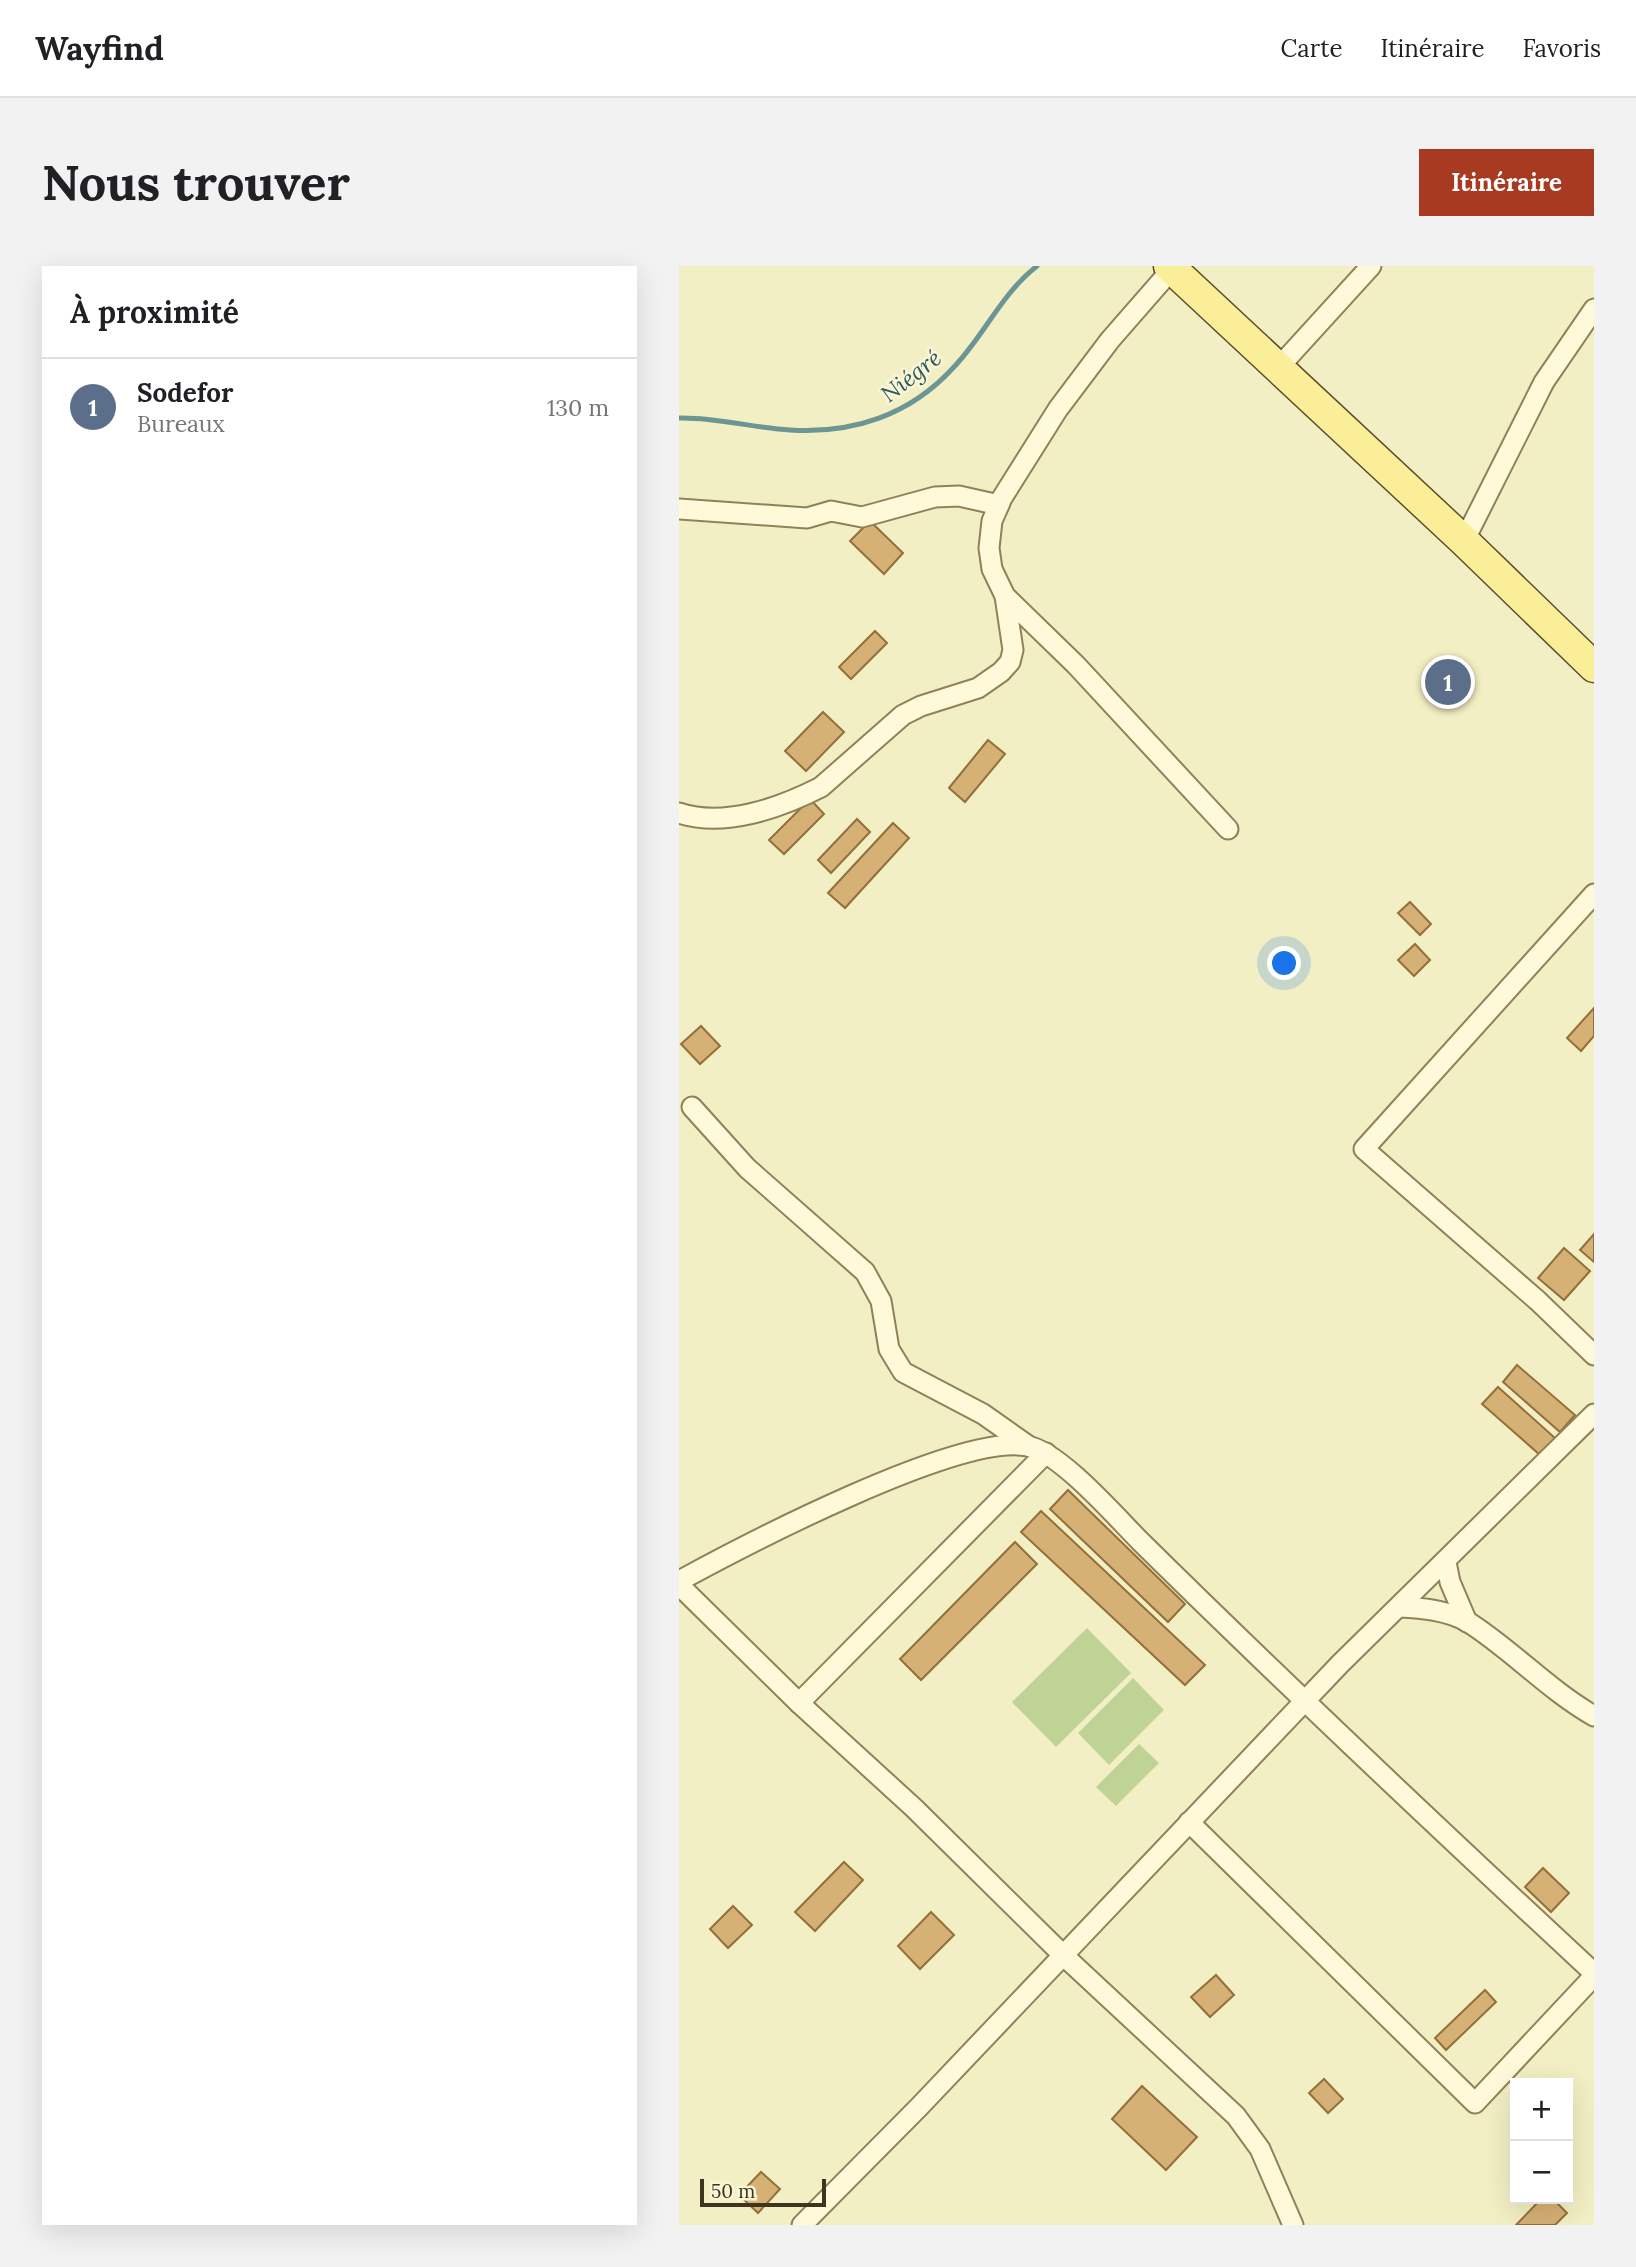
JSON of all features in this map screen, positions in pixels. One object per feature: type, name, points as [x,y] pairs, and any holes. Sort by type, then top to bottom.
[{"type":"main road","points":[[1170,268],[1464,541],[1594,667]]},
{"type":"street","points":[[1279,367],[1371,266]]},
{"type":"street","points":[[679,813],[700,817],[729,817],[805,795],[821,787],[903,715],[990,681],[1010,662],[1013,650],[1005,596],[992,569],[989,548],[992,521],[999,505],[1076,383],[1170,268]]},
{"type":"street","points":[[1464,541],[1544,382],[1594,309]]},
{"type":"street","points":[[679,509],[786,518],[814,517],[831,511],[862,517],[935,497],[976,497],[999,505]]},
{"type":"street","points":[[1005,596],[1076,664],[1228,829]]},
{"type":"street","points":[[1594,894],[1364,1149],[1538,1301],[1594,1354]]},
{"type":"street","points":[[692,1107],[747,1168],[865,1272],[881,1301],[889,1349],[904,1372],[983,1414],[1037,1449],[1102,1504],[1303,1702],[1594,1975],[1475,2104],[1189,1822]]},
{"type":"street","points":[[802,2225],[1064,1955],[1303,1702],[1594,1414]]},
{"type":"street","points":[[1037,1449],[1009,1444],[934,1463],[787,1526],[679,1583],[799,1703],[914,1808],[1064,1955],[1236,2116],[1260,2149],[1293,2225]]},
{"type":"street","points":[[799,1703],[1037,1449]]},
{"type":"street","points":[[1446,1562],[1450,1582],[1467,1622]]},
{"type":"street","points":[[1399,1607],[1439,1611],[1467,1622],[1543,1682],[1594,1716]]},
{"type":"green space","points":[[1087,1628],[1131,1673],[1056,1747],[1012,1702]]},
{"type":"green space","points":[[1133,1678],[1164,1710],[1109,1765],[1078,1733]]},
{"type":"green space","points":[[1139,1744],[1159,1763],[1116,1806],[1096,1787]]},
{"type":"building","points":[[870,521],[903,553],[884,574],[850,541]]},
{"type":"building","points":[[875,631],[887,643],[851,679],[839,667]]},
{"type":"building","points":[[823,712],[844,732],[806,771],[785,751]]},
{"type":"building","points":[[988,740],[1005,754],[965,802],[949,788]]},
{"type":"building","points":[[810,799],[824,814],[784,854],[769,840]]},
{"type":"building","points":[[857,819],[870,832],[831,873],[818,860]]},
{"type":"building","points":[[893,823],[909,838],[845,908],[828,893]]},
{"type":"building","points":[[1410,902],[1431,924],[1420,935],[1398,913]]},
{"type":"building","points":[[1415,944],[1430,960],[1414,976],[1398,960]]},
{"type":"building","points":[[1594,1008],[1594,1036],[1581,1051],[1567,1038]]},
{"type":"building","points":[[701,1026],[720,1046],[700,1064],[681,1044]]},
{"type":"building","points":[[1594,1234],[1594,1262],[1580,1250]]},
{"type":"building","points":[[1564,1248],[1590,1271],[1564,1300],[1538,1278]]},
{"type":"building","points":[[1517,1365],[1575,1415],[1560,1432],[1503,1382]]},
{"type":"building","points":[[1498,1387],[1555,1438],[1540,1455],[1482,1404]]},
{"type":"building","points":[[1068,1490],[1185,1604],[1168,1622],[1050,1509]]},
{"type":"building","points":[[1041,1511],[1205,1665],[1185,1685],[1021,1532]]},
{"type":"building","points":[[1015,1542],[1037,1564],[921,1680],[900,1659]]},
{"type":"building","points":[[844,1862],[863,1880],[815,1931],[795,1912]]},
{"type":"building","points":[[1543,1868],[1569,1893],[1551,1912],[1525,1887]]},
{"type":"building","points":[[733,1906],[752,1925],[728,1948],[710,1929]]},
{"type":"building","points":[[931,1912],[954,1935],[920,1969],[898,1946]]},
{"type":"building","points":[[1216,1975],[1234,1995],[1210,2017],[1191,1997]]},
{"type":"building","points":[[1485,1990],[1496,2002],[1446,2050],[1435,2038]]},
{"type":"building","points":[[1324,2079],[1343,2099],[1328,2113],[1309,2093]]},
{"type":"building","points":[[1142,2086],[1197,2137],[1166,2170],[1112,2119]]},
{"type":"building","points":[[761,2172],[780,2189],[758,2213],[739,2195]]},
{"type":"building","points":[[1536,2204],[1558,2204],[1567,2213],[1555,2225],[1516,2225]]},
{"type":"waterway","name":"Niégré","points":[[679,418],[790,430],[836,429],[879,418],[918,398],[953,368],[1013,289],[1037,266]]},
{"type":"place","name":"Sodefor","points":[[1448,682]]}]
